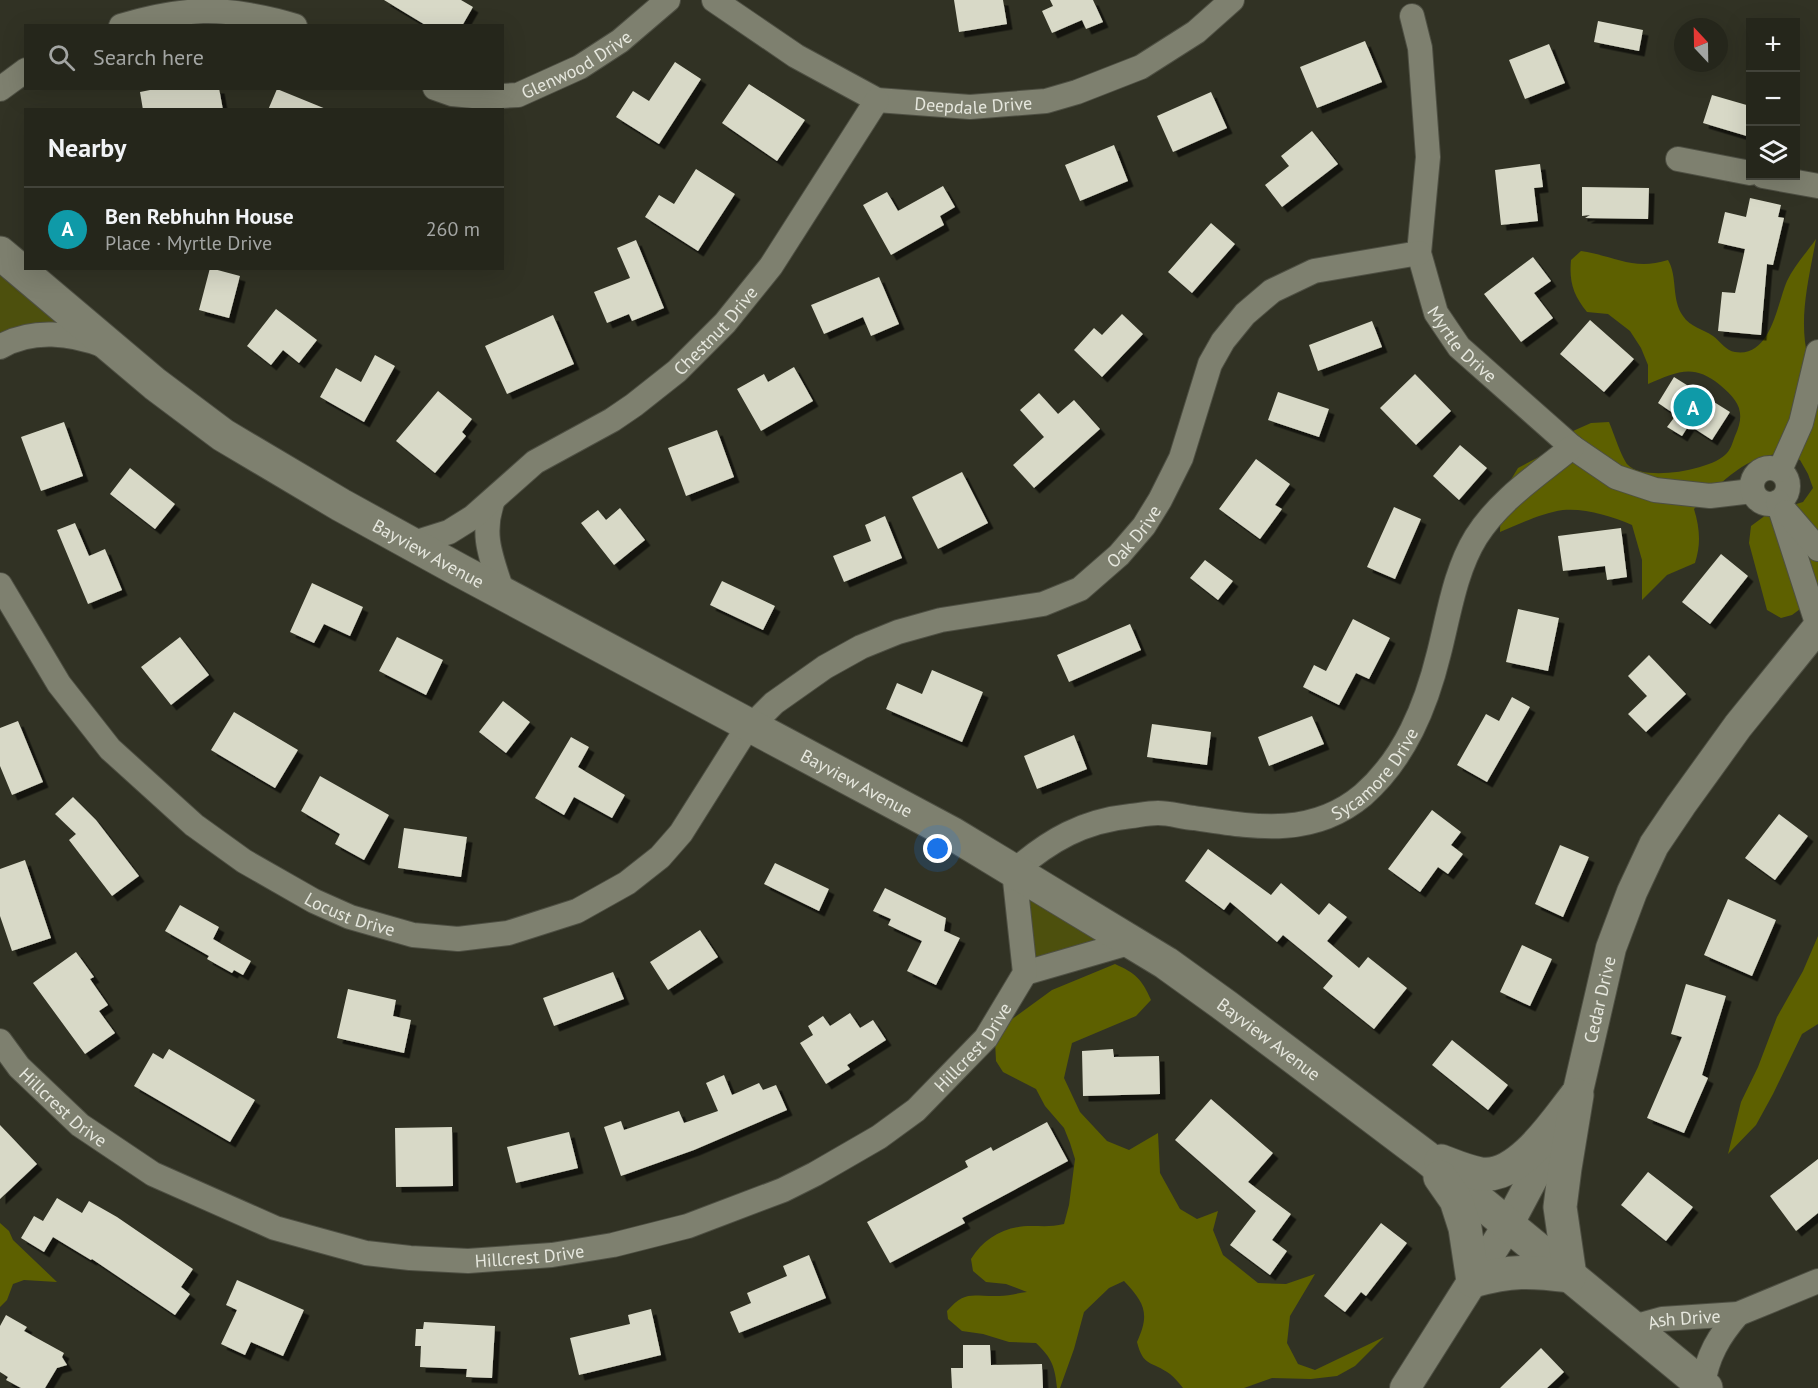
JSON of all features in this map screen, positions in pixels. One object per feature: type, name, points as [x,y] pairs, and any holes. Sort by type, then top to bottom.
[{"type":"main road","name":"Bayview Avenue","points":[[0,253],[112,349],[223,435],[411,544],[953,834],[1166,963],[1227,1006],[1426,1157],[1705,1386]]},
{"type":"main road","points":[[1426,1157],[1483,1174],[1500,1172],[1513,1166],[1536,1145],[1577,1095]]},
{"type":"main road","points":[[1426,1157],[1456,1200],[1465,1228],[1473,1281],[1498,1274],[1530,1271],[1570,1276],[1560,1207],[1577,1095]]},
{"type":"street","name":"Glenwood Drive","points":[[441,90],[452,94],[484,97],[518,95],[580,67],[620,41],[668,0]]},
{"type":"street","name":"Deepdale Drive","points":[[714,0],[796,56],[877,100],[970,107],[1046,101],[1077,92],[1141,67],[1196,32],[1232,0]]},
{"type":"street","points":[[127,24],[143,19],[204,11],[272,19],[288,24]]},
{"type":"street","name":"Myrtle Drive","points":[[1412,16],[1420,48],[1428,157],[1419,253],[1436,313],[1448,334],[1459,347],[1572,447],[1616,477],[1655,490],[1710,496],[1752,491]]},
{"type":"street","points":[[0,89],[24,71]]},
{"type":"street","name":"Chestnut Drive","points":[[411,544],[449,532],[473,517],[535,462],[612,420],[677,371],[746,298],[771,266],[877,100]]},
{"type":"street","points":[[1677,159],[1746,172]]},
{"type":"street","points":[[1785,180],[1818,186]]},
{"type":"street","name":"Oak Drive","points":[[751,727],[774,703],[825,667],[861,647],[898,632],[941,620],[1043,604],[1080,589],[1119,555],[1144,526],[1160,500],[1181,458],[1210,364],[1223,341],[1245,314],[1272,291],[1314,271],[1419,253]]},
{"type":"street","points":[[0,346],[18,338],[54,335],[92,341],[112,349]]},
{"type":"street","points":[[1779,470],[1801,423],[1818,352]]},
{"type":"street","name":"Sycamore Drive","points":[[1014,871],[1036,852],[1070,831],[1096,821],[1157,813],[1254,827],[1297,825],[1332,816],[1363,795],[1395,760],[1416,724],[1439,654],[1460,572],[1476,538],[1500,505],[1572,447]]},
{"type":"street","points":[[1765,468],[1779,470],[1784,475],[1788,487],[1783,499],[1766,504],[1761,502],[1752,491],[1754,477],[1758,471],[1765,468]]},
{"type":"street","points":[[493,500],[486,524],[487,535],[503,594]]},
{"type":"street","points":[[1778,502],[1818,549]]},
{"type":"street","points":[[1778,502],[1814,640]]},
{"type":"street","name":"Locust Drive","points":[[0,585],[59,684],[110,749],[195,825],[244,861],[314,901],[350,917],[413,935],[458,939],[508,933],[577,910],[627,883],[660,857],[681,833],[718,772],[751,727]]},
{"type":"street","name":"Cedar Drive","points":[[1405,1388],[1508,1225],[1577,1095],[1611,948],[1632,892],[1654,845],[1680,805],[1732,735],[1814,640]]},
{"type":"street","points":[[1014,871],[1026,974],[1132,942]]},
{"type":"street","name":"Hillcrest Drive","points":[[0,1041],[19,1067],[80,1125],[153,1174],[275,1228],[366,1253],[468,1261],[552,1255],[613,1245],[688,1226],[783,1190],[815,1174],[879,1137],[916,1110],[986,1038],[1026,974]]},
{"type":"street","name":"Ash Drive","points":[[1633,1327],[1662,1319],[1738,1314],[1818,1281]]},
{"type":"street","name":"Ash Drive","points":[[1705,1386],[1705,1368],[1712,1349],[1721,1333],[1738,1314]]},
{"type":"shaded area","points":[[1816,239],[1804,313],[1804,328],[1808,358],[1818,352],[1818,596],[1792,615],[1781,618],[1767,610],[1749,543],[1751,526],[1770,512],[1803,502],[1813,488],[1800,460],[1783,455],[1764,457],[1741,467],[1694,509],[1699,536],[1695,563],[1667,575],[1642,600],[1642,560],[1632,525],[1598,513],[1563,510],[1539,516],[1500,532],[1501,496],[1518,468],[1552,450],[1573,431],[1591,423],[1609,422],[1628,465],[1648,473],[1694,469],[1719,459],[1730,449],[1738,428],[1740,414],[1736,402],[1727,391],[1710,378],[1693,372],[1685,372],[1676,373],[1648,384],[1648,365],[1630,331],[1608,314],[1587,312],[1578,300],[1571,281],[1571,260],[1581,251],[1624,262],[1644,264],[1668,260],[1673,274],[1679,309],[1686,320],[1713,336],[1729,350],[1747,352],[1757,347],[1765,338],[1790,275]]},
{"type":"shaded area","points":[[0,257],[98,339],[0,343]]},
{"type":"shaded area","points":[[1019,880],[1122,942],[1028,969]]},
{"type":"shaded area","points":[[1818,936],[1818,1024],[1802,1034],[1756,1125],[1728,1154],[1741,1102],[1758,1067],[1777,1017],[1803,971]]},
{"type":"shaded area","points":[[1115,964],[1128,970],[1137,978],[1151,1000],[1136,1016],[1072,1043],[1064,1078],[1080,1112],[1107,1141],[1129,1150],[1158,1133],[1160,1173],[1180,1209],[1197,1219],[1218,1211],[1213,1230],[1223,1255],[1258,1283],[1286,1284],[1315,1274],[1290,1316],[1287,1343],[1298,1364],[1315,1370],[1384,1337],[1355,1366],[1337,1376],[1311,1379],[1272,1378],[1244,1388],[1183,1388],[1170,1374],[1142,1356],[1137,1342],[1143,1324],[1143,1309],[1137,1296],[1124,1281],[1109,1288],[1084,1312],[1060,1388],[1057,1388],[1054,1368],[1049,1358],[1036,1343],[1009,1342],[983,1334],[962,1331],[948,1319],[947,1311],[965,1297],[1002,1296],[1027,1292],[1006,1284],[986,1282],[973,1271],[971,1259],[989,1239],[1004,1231],[1012,1228],[1064,1224],[1069,1205],[1075,1159],[1064,1128],[1045,1106],[1036,1089],[1003,1072],[996,1061],[995,1041],[1004,1025],[1052,990]]},
{"type":"shaded area","points":[[0,1223],[9,1231],[13,1240],[57,1282],[24,1280],[13,1284],[7,1300],[0,1307]]},
{"type":"building","points":[[384,0],[461,0],[473,7],[463,24],[424,24]]},
{"type":"building","points":[[954,0],[1003,0],[1007,24],[959,32]]},
{"type":"building","points":[[1050,0],[1093,0],[1103,22],[1086,29],[1082,20],[1052,33],[1042,11],[1053,6]]},
{"type":"building","points":[[1598,21],[1643,30],[1639,51],[1594,42]]},
{"type":"building","points":[[1365,41],[1382,82],[1317,108],[1300,67]]},
{"type":"building","points":[[1549,44],[1565,83],[1525,99],[1509,60]]},
{"type":"building","points":[[675,62],[701,79],[659,144],[616,117],[633,91],[649,101]]},
{"type":"building","points":[[749,84],[805,120],[777,161],[722,123]]},
{"type":"building","points":[[219,90],[223,108],[143,108],[140,92]]},
{"type":"building","points":[[277,90],[279,90],[324,108],[269,108]]},
{"type":"building","points":[[1211,92],[1227,128],[1173,152],[1157,116]]},
{"type":"building","points":[[1712,95],[1746,105],[1746,136],[1703,123]]},
{"type":"building","points":[[1312,131],[1338,164],[1282,207],[1265,185],[1289,166],[1281,156]]},
{"type":"building","points":[[1114,145],[1128,181],[1080,201],[1065,165]]},
{"type":"building","points":[[1540,164],[1543,187],[1534,188],[1538,221],[1501,225],[1495,170]]},
{"type":"building","points":[[696,169],[735,194],[698,251],[645,217],[659,195],[674,204]]},
{"type":"building","points":[[943,186],[955,207],[940,216],[944,225],[891,255],[863,205],[887,192],[898,211]]},
{"type":"building","points":[[1582,187],[1649,188],[1648,219],[1585,218],[1590,215],[1582,216]]},
{"type":"building","points":[[1750,198],[1781,205],[1778,217],[1784,218],[1773,265],[1767,264],[1761,335],[1718,331],[1722,292],[1735,293],[1745,249],[1718,243],[1725,212],[1746,217]]},
{"type":"building","points":[[1211,223],[1235,244],[1192,293],[1168,272]]},
{"type":"building","points":[[636,240],[664,308],[632,321],[629,314],[607,323],[594,292],[630,278],[617,248]]},
{"type":"building","points":[[1533,257],[1551,281],[1534,293],[1553,318],[1521,342],[1484,294]]},
{"type":"building","points":[[209,270],[240,276],[229,318],[199,310]]},
{"type":"building","points":[[879,277],[899,324],[871,336],[863,317],[824,334],[811,305]]},
{"type":"building","points":[[276,309],[317,340],[299,363],[283,350],[271,365],[247,346]]},
{"type":"building","points":[[1122,314],[1143,334],[1102,377],[1074,350],[1094,328],[1102,335]]},
{"type":"building","points":[[553,315],[574,364],[507,394],[485,346]]},
{"type":"building","points":[[1590,320],[1634,359],[1604,392],[1560,354]]},
{"type":"building","points":[[1372,321],[1382,347],[1318,371],[1309,345]]},
{"type":"building","points":[[375,355],[395,366],[364,422],[320,397],[336,368],[361,382]]},
{"type":"building","points":[[794,367],[813,401],[761,431],[737,389],[764,374],[768,382]]},
{"type":"building","points":[[1415,374],[1451,411],[1416,445],[1380,408]]},
{"type":"building","points":[[1674,377],[1730,412],[1712,440],[1689,425],[1682,436],[1667,427],[1676,415],[1658,403]]},
{"type":"building","points":[[438,391],[472,419],[462,432],[466,436],[435,473],[396,441]]},
{"type":"building","points":[[1278,392],[1329,409],[1319,437],[1268,420]]},
{"type":"building","points":[[1039,393],[1058,414],[1074,400],[1100,429],[1034,488],[1013,465],[1044,437],[1020,410]]},
{"type":"building","points":[[64,422],[83,476],[41,491],[21,437]]},
{"type":"building","points":[[717,430],[734,477],[686,496],[668,448]]},
{"type":"building","points":[[1460,445],[1487,468],[1459,500],[1433,476]]},
{"type":"building","points":[[1256,459],[1290,484],[1275,505],[1282,509],[1260,539],[1219,509]]},
{"type":"building","points":[[130,468],[175,504],[155,529],[110,494]]},
{"type":"building","points":[[962,472],[988,523],[938,549],[912,497]]},
{"type":"building","points":[[1394,507],[1421,519],[1395,579],[1367,567]]},
{"type":"building","points":[[620,508],[645,540],[614,565],[581,523],[598,510],[606,520]]},
{"type":"building","points":[[885,516],[902,558],[844,582],[833,556],[871,541],[865,525]]},
{"type":"building","points":[[75,523],[89,556],[105,549],[122,590],[88,604],[57,530]]},
{"type":"building","points":[[1621,528],[1627,577],[1607,580],[1605,566],[1563,571],[1558,536]]},
{"type":"building","points":[[1721,554],[1748,576],[1710,624],[1682,602]]},
{"type":"building","points":[[1205,560],[1233,581],[1218,600],[1190,578]]},
{"type":"building","points":[[722,581],[775,606],[763,630],[710,605]]},
{"type":"building","points":[[312,583],[363,607],[350,636],[324,624],[314,643],[290,632]]},
{"type":"building","points":[[1518,609],[1559,618],[1548,671],[1506,662]]},
{"type":"building","points":[[1353,619],[1390,638],[1369,679],[1356,673],[1339,705],[1303,687],[1314,665],[1326,671]]},
{"type":"building","points":[[1130,624],[1141,650],[1069,682],[1057,655]]},
{"type":"building","points":[[180,637],[209,675],[171,705],[141,667]]},
{"type":"building","points":[[397,637],[443,660],[426,695],[379,671]]},
{"type":"building","points":[[1649,655],[1686,694],[1646,732],[1628,714],[1647,696],[1628,676]]},
{"type":"building","points":[[932,670],[983,692],[962,742],[886,709],[897,683],[922,694]]},
{"type":"building","points":[[1512,697],[1530,707],[1487,782],[1457,765],[1486,714],[1499,721]]},
{"type":"building","points":[[503,701],[530,722],[506,753],[479,732]]},
{"type":"building","points":[[234,712],[298,750],[275,788],[211,750]]},
{"type":"building","points":[[1312,716],[1324,744],[1269,766],[1258,737]]},
{"type":"building","points":[[18,721],[43,782],[12,795],[0,766],[0,728]]},
{"type":"building","points":[[1152,724],[1211,732],[1207,765],[1147,757]]},
{"type":"building","points":[[1074,735],[1087,769],[1037,789],[1024,756]]},
{"type":"building","points":[[571,737],[589,747],[578,767],[625,795],[612,818],[574,797],[564,815],[535,798]]},
{"type":"building","points":[[320,776],[389,815],[364,860],[335,844],[340,834],[301,811]]},
{"type":"building","points":[[73,797],[96,820],[139,876],[112,896],[69,840],[76,834],[55,814]]},
{"type":"building","points":[[1432,810],[1461,832],[1451,845],[1463,854],[1448,874],[1438,867],[1420,892],[1388,869]]},
{"type":"building","points":[[1779,814],[1808,836],[1775,880],[1745,858]]},
{"type":"building","points":[[404,828],[467,837],[461,877],[398,868]]},
{"type":"building","points":[[1560,845],[1589,857],[1563,917],[1535,904]]},
{"type":"building","points":[[1208,849],[1271,895],[1281,883],[1319,915],[1329,903],[1347,917],[1327,941],[1359,968],[1368,957],[1407,988],[1374,1029],[1323,988],[1333,976],[1283,935],[1277,942],[1230,902],[1224,910],[1185,881]]},
{"type":"building","points":[[25,860],[51,938],[12,951],[0,916],[0,869]]},
{"type":"building","points":[[775,863],[829,889],[819,911],[764,884]]},
{"type":"building","points":[[885,888],[946,918],[944,931],[960,938],[936,985],[907,971],[922,941],[888,925],[891,919],[873,911]]},
{"type":"building","points":[[1728,899],[1776,920],[1752,976],[1704,955]]},
{"type":"building","points":[[180,905],[219,927],[213,939],[251,961],[243,975],[234,970],[232,973],[207,959],[209,956],[165,931]]},
{"type":"building","points":[[700,930],[718,957],[668,990],[650,962]]},
{"type":"building","points":[[1522,945],[1552,959],[1530,1006],[1500,992]]},
{"type":"building","points":[[76,952],[94,977],[90,979],[108,1005],[99,1011],[115,1033],[85,1054],[33,983]]},
{"type":"building","points":[[613,972],[624,999],[554,1026],[543,998]]},
{"type":"building","points":[[1686,984],[1726,996],[1702,1075],[1708,1078],[1684,1133],[1647,1118],[1682,1037],[1671,1034]]},
{"type":"building","points":[[348,989],[396,1000],[393,1016],[411,1020],[404,1053],[337,1038]]},
{"type":"building","points":[[850,1013],[860,1028],[873,1020],[886,1040],[847,1065],[850,1069],[826,1084],[800,1043],[813,1035],[808,1026],[823,1016],[830,1026]]},
{"type":"building","points":[[1452,1040],[1508,1085],[1488,1110],[1432,1065]]},
{"type":"building","points":[[169,1049],[255,1100],[230,1142],[134,1086],[153,1053],[163,1059]]},
{"type":"building","points":[[1113,1049],[1114,1057],[1159,1056],[1160,1094],[1083,1096],[1082,1051]]},
{"type":"building","points":[[724,1075],[732,1095],[759,1083],[763,1090],[776,1085],[787,1110],[694,1150],[621,1176],[604,1127],[621,1121],[624,1130],[679,1111],[684,1123],[718,1111],[706,1083]]},
{"type":"building","points":[[1211,1099],[1273,1153],[1248,1182],[1291,1214],[1272,1240],[1287,1251],[1270,1275],[1230,1245],[1256,1211],[1175,1140]]},
{"type":"building","points":[[1047,1122],[1068,1161],[962,1218],[965,1223],[890,1263],[867,1222],[968,1167],[965,1161],[991,1147],[993,1151]]},
{"type":"building","points":[[0,1125],[37,1164],[0,1199]]},
{"type":"building","points":[[452,1127],[453,1186],[396,1187],[395,1128]]},
{"type":"building","points":[[569,1132],[578,1168],[516,1183],[507,1147]]},
{"type":"building","points":[[1818,1159],[1818,1213],[1796,1231],[1770,1196]]},
{"type":"building","points":[[1648,1172],[1693,1207],[1666,1241],[1621,1205]]},
{"type":"building","points":[[57,1198],[82,1213],[89,1201],[117,1217],[193,1269],[181,1287],[190,1294],[175,1315],[92,1259],[53,1237],[44,1252],[21,1238],[34,1216],[43,1221]]},
{"type":"building","points":[[1381,1223],[1407,1243],[1366,1296],[1361,1292],[1345,1312],[1324,1296]]},
{"type":"building","points":[[809,1255],[826,1298],[739,1333],[730,1312],[751,1303],[747,1293],[787,1276],[783,1266]]},
{"type":"building","points":[[237,1280],[304,1310],[283,1356],[251,1342],[245,1355],[221,1344],[237,1310],[226,1305]]},
{"type":"building","points":[[651,1309],[661,1355],[579,1375],[570,1338],[630,1324],[628,1315]]},
{"type":"building","points":[[6,1315],[27,1327],[24,1331],[64,1353],[62,1357],[67,1365],[57,1368],[45,1388],[21,1388],[6,1380],[8,1377],[0,1372],[0,1326]]},
{"type":"building","points":[[424,1322],[495,1326],[492,1378],[466,1377],[467,1369],[420,1367],[421,1346],[415,1346],[416,1329],[423,1329]]},
{"type":"building","points":[[963,1345],[990,1345],[991,1365],[1042,1364],[1043,1388],[952,1388],[951,1368],[963,1368]]},
{"type":"building","points":[[1541,1348],[1564,1372],[1547,1388],[1500,1388]]},
{"type":"place","name":"Ben Rebhuhn House","points":[[1693,407]]}]
